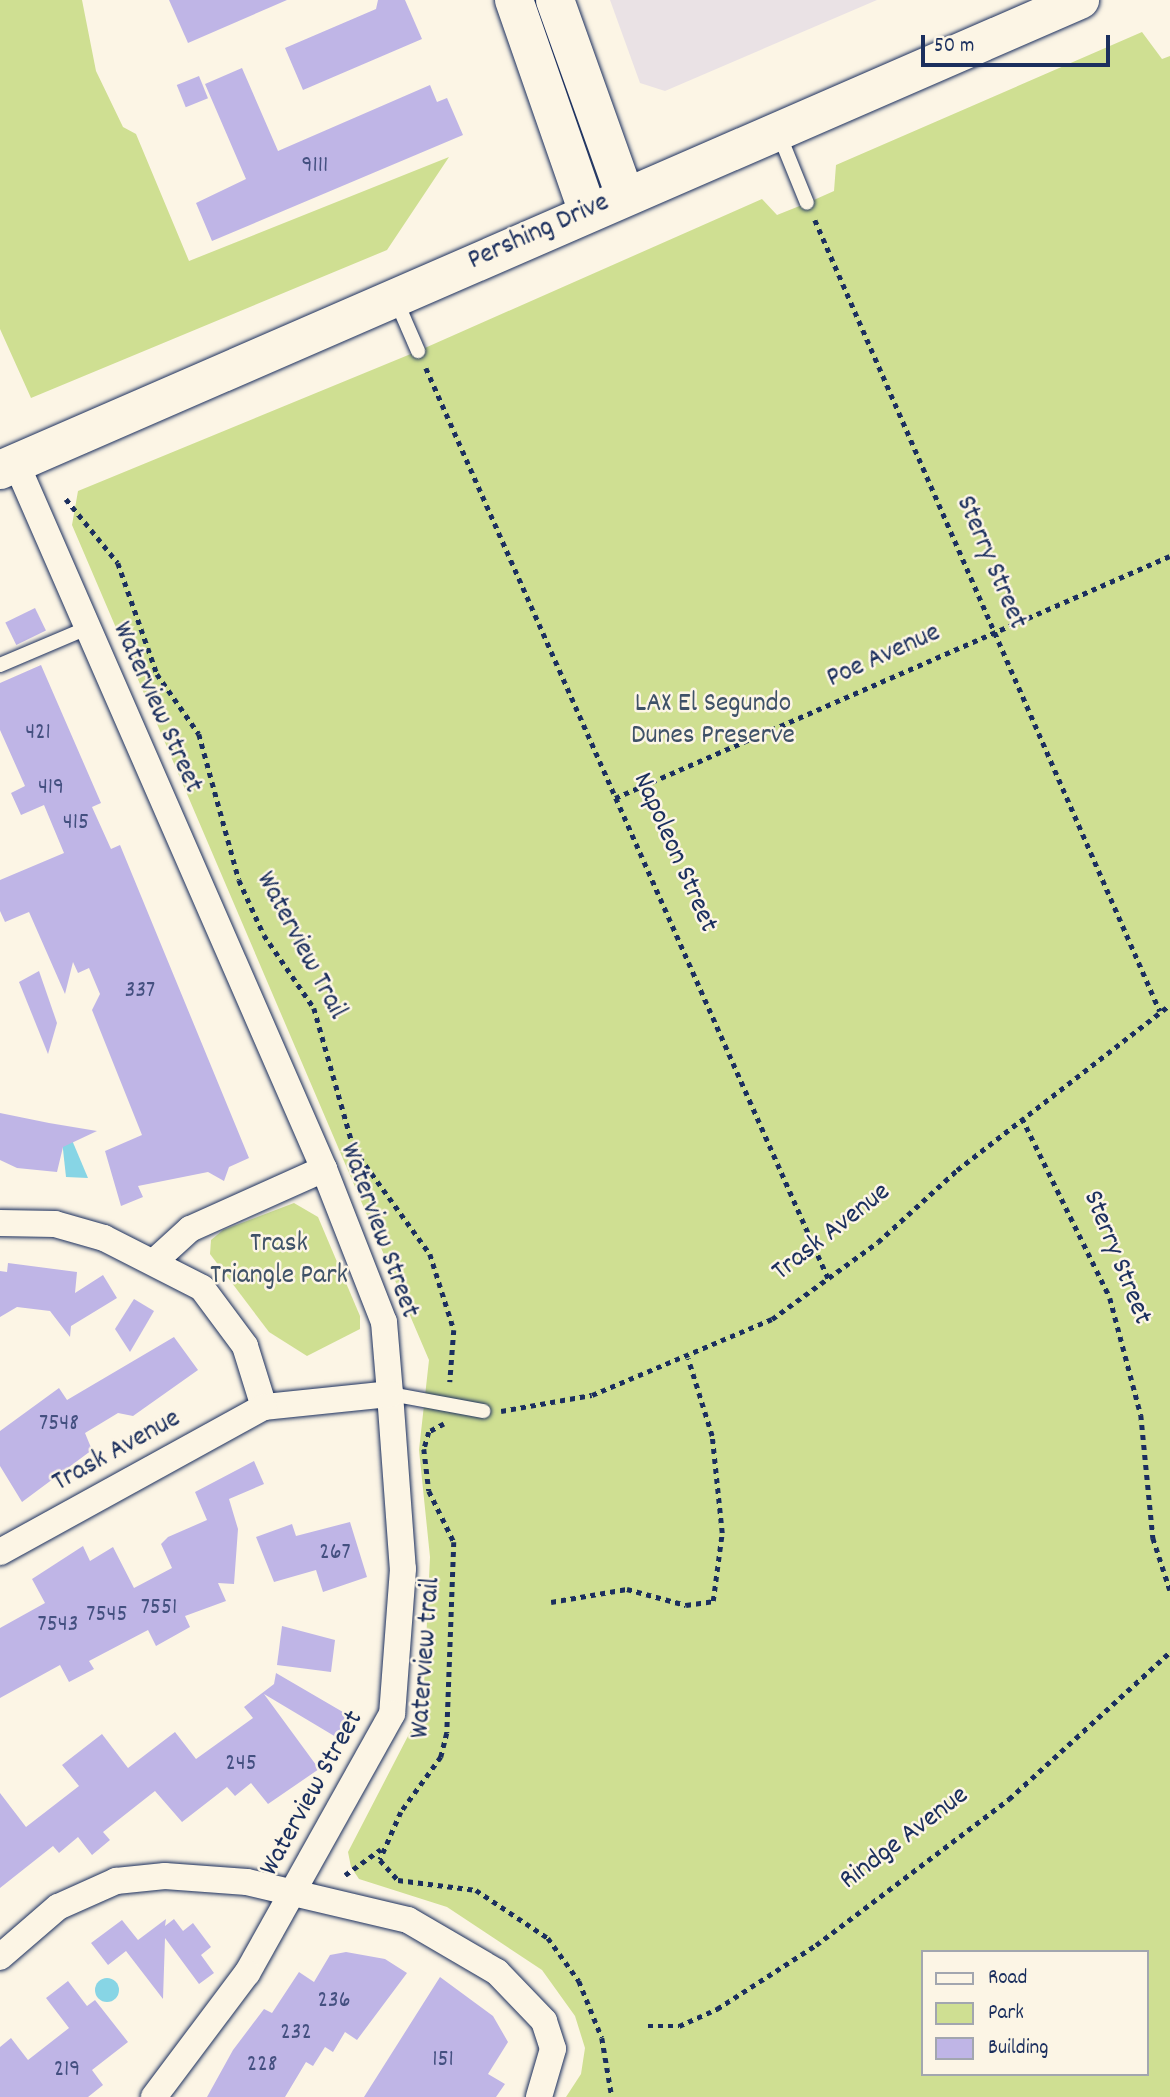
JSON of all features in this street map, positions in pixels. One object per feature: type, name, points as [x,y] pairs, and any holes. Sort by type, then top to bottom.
[{"type":"main road","points":[[514,0],[588,212]]},
{"type":"main road","points":[[555,0],[625,196]]},
{"type":"main road","name":"Pershing Drive","points":[[8,466],[1080,0]]},
{"type":"street","name":"Waterview Street","points":[[8,466],[87,628],[324,1169],[384,1322],[403,1569],[392,1714],[247,1973],[154,2097]]},
{"type":"street","points":[[156,1260],[201,1224],[324,1169]]},
{"type":"street","points":[[0,1223],[55,1224],[156,1260],[202,1288],[228,1317],[245,1346],[264,1407],[390,1394]]},
{"type":"street","name":"Trask Avenue","points":[[0,1552],[264,1407]]},
{"type":"street","points":[[0,1957],[58,1907],[116,1881],[165,1876],[294,1893],[408,1920],[457,1946],[528,2002],[544,2021],[553,2049],[550,2079],[539,2097]]},
{"type":"lane","points":[[779,132],[807,203]]},
{"type":"lane","points":[[395,297],[418,351]]},
{"type":"lane","points":[[0,665],[87,628]]},
{"type":"lane","points":[[390,1394],[483,1411]]},
{"type":"path","name":"Sterry Street","points":[[807,203],[1160,1011]]},
{"type":"path","name":"Napoleon Street","points":[[418,351],[829,1280]]},
{"type":"path","name":"Waterview Trail","points":[[66,499],[118,563],[157,674],[199,734],[239,880],[264,935],[314,1008],[354,1149],[430,1254],[454,1330],[450,1382]]},
{"type":"path","name":"Poe Avenue","points":[[615,798],[1170,556]]},
{"type":"path","name":"Trask Avenue","points":[[483,1411],[553,1407],[688,1359],[772,1319],[829,1280],[1022,1118],[1170,1005]]},
{"type":"path","name":"Sterry Street","points":[[1022,1118],[1110,1298],[1141,1415],[1153,1538],[1170,1590]]},
{"type":"path","points":[[551,1602],[626,1589],[686,1605],[712,1601],[722,1533],[712,1436],[688,1359]]},
{"type":"path","name":"Waterview trail","points":[[381,1849],[441,1757],[447,1733],[454,1542],[429,1490],[424,1449],[429,1432],[445,1423]]},
{"type":"path","name":"Rindge Avenue","points":[[648,2026],[679,2026],[717,2008],[816,1945],[1009,1799],[1170,1652]]},
{"type":"path","points":[[345,1875],[381,1849],[390,1877]]},
{"type":"path","points":[[384,1885],[390,1877]]},
{"type":"path","points":[[390,1877],[476,1890],[548,1938],[579,1981],[605,2048],[612,2097]]},
{"type":"shaded area","points":[[610,0],[877,0],[665,91],[640,83]]},
{"type":"green space","points":[[0,0],[82,0],[96,71],[123,127],[136,134],[189,261],[449,157],[387,250],[31,398],[0,329]]},
{"type":"green space","name":"LAX El Segundo Dunes Preserve","points":[[1142,32],[1162,59],[1170,56],[1170,2097],[566,2097],[581,2074],[585,2048],[575,2016],[542,1970],[447,1907],[359,1879],[351,1867],[348,1852],[423,1707],[430,1557],[419,1450],[429,1360],[72,525],[78,491],[418,351],[762,199],[777,215],[834,191],[836,165]]},
{"type":"green space","name":"Trask Triangle Park","points":[[294,1203],[318,1217],[360,1316],[360,1329],[307,1356],[269,1332],[210,1254],[211,1240],[223,1230]]},
{"type":"water","points":[[61,1131],[69,1133],[88,1178],[66,1177]]},
{"type":"water","points":[[107,1978],[118,1985],[119,1990],[112,2001],[107,2002],[96,1995],[95,1990],[102,1979]]},
{"type":"building","points":[[169,0],[287,0],[188,43]]},
{"type":"building","points":[[378,0],[405,0],[422,39],[303,90],[285,48],[376,9]]},
{"type":"building","points":[[242,68],[278,151],[430,85],[437,102],[447,98],[463,135],[212,241],[196,203],[246,179],[205,84]]},
{"type":"building","points":[[199,76],[208,98],[186,107],[177,85]]},
{"type":"building","points":[[35,608],[46,630],[16,645],[5,622]]},
{"type":"building","points":[[41,665],[101,803],[92,807],[111,849],[120,845],[249,1158],[229,1167],[224,1181],[208,1172],[138,1186],[143,1197],[121,1206],[105,1151],[142,1135],[92,1010],[100,994],[89,968],[78,973],[73,962],[65,994],[29,912],[5,922],[0,911],[0,880],[64,853],[44,805],[21,815],[11,793],[25,786],[0,730],[0,683]]},
{"type":"building","points":[[39,971],[57,1023],[48,1054],[19,982]]},
{"type":"building","points":[[0,1113],[97,1131],[63,1147],[57,1172],[17,1168],[0,1160]]},
{"type":"building","points":[[8,1263],[77,1272],[75,1293],[103,1275],[117,1298],[71,1326],[70,1337],[50,1311],[17,1307],[0,1317],[0,1271],[7,1272]]},
{"type":"building","points":[[134,1299],[154,1311],[130,1352],[115,1329]]},
{"type":"building","points":[[174,1337],[198,1370],[133,1416],[118,1413],[85,1433],[92,1450],[22,1502],[0,1466],[0,1431],[59,1388],[67,1400]]},
{"type":"building","points":[[254,1461],[264,1484],[229,1499],[238,1529],[234,1584],[218,1583],[226,1601],[185,1616],[190,1627],[156,1646],[148,1630],[89,1661],[94,1669],[69,1682],[60,1665],[0,1698],[0,1628],[45,1603],[32,1579],[83,1546],[90,1561],[113,1547],[134,1588],[172,1568],[161,1544],[168,1537],[207,1520],[195,1492]]},
{"type":"building","points":[[350,1522],[367,1577],[323,1592],[316,1570],[274,1582],[256,1537],[292,1524],[296,1536]]},
{"type":"building","points":[[282,1626],[335,1640],[331,1672],[277,1665]]},
{"type":"building","points":[[276,1673],[348,1715],[336,1737],[264,1694],[319,1769],[268,1804],[251,1783],[235,1796],[227,1787],[182,1822],[155,1791],[103,1832],[110,1840],[92,1855],[78,1837],[59,1853],[53,1846],[0,1888],[0,1793],[26,1827],[79,1786],[62,1765],[102,1734],[128,1768],[175,1732],[196,1759],[253,1718],[244,1707],[274,1684]]},
{"type":"building","points":[[166,1919],[165,1926],[174,1919],[183,1931],[193,1923],[211,1947],[201,1955],[214,1973],[199,1984],[165,1938],[163,1999],[126,1951],[108,1965],[91,1943],[122,1920],[138,1940]]},
{"type":"building","points":[[346,1952],[385,1959],[407,1973],[357,2040],[345,2032],[333,2052],[325,2047],[313,2066],[306,2062],[285,2097],[207,2097],[233,2050],[264,2009],[272,2013],[299,1972],[314,1982],[330,1955]]},
{"type":"building","points":[[440,1977],[493,2016],[508,2042],[488,2074],[505,2084],[496,2097],[364,2097]]},
{"type":"building","points":[[68,1981],[87,2006],[95,2000],[128,2042],[92,2070],[103,2085],[88,2097],[0,2097],[0,2047],[11,2038],[28,2060],[69,2028],[46,1998]]}]
